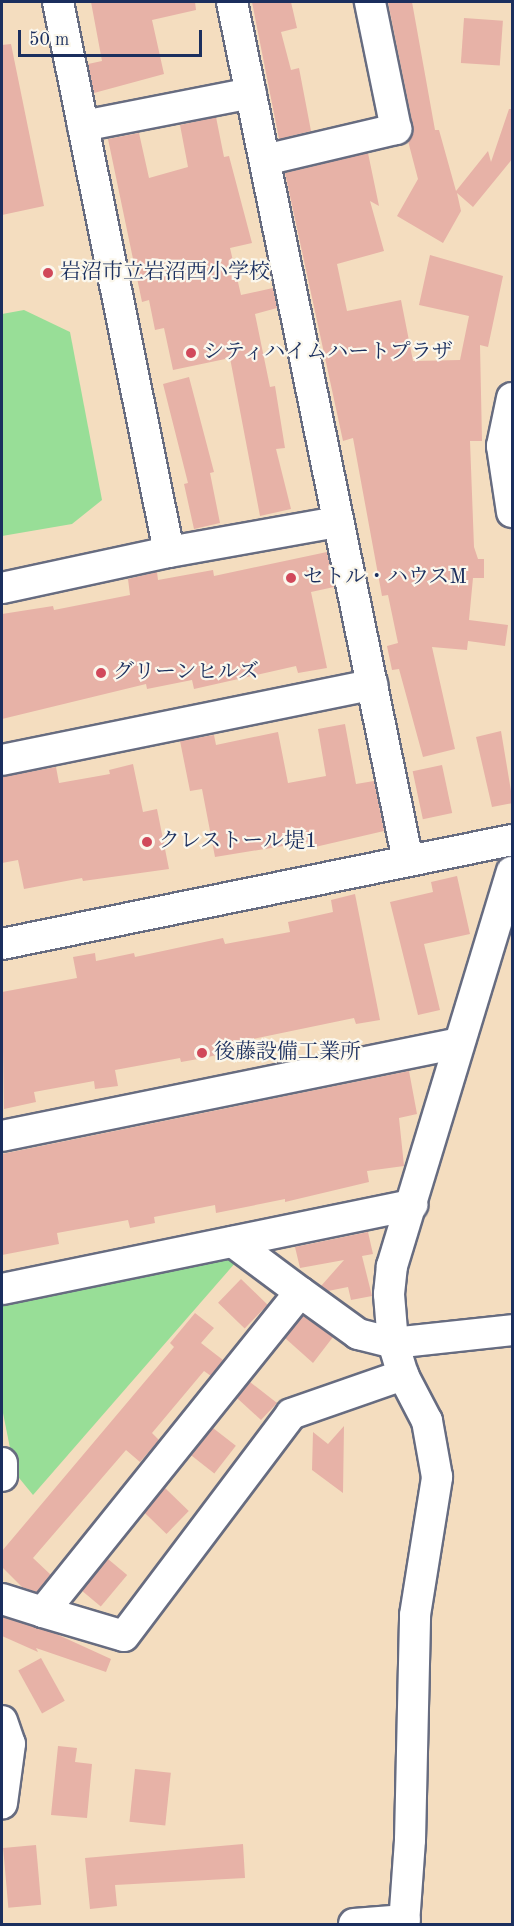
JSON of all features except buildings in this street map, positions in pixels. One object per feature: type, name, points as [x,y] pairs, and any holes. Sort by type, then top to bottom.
[{"type":"street","points":[[58,2],[169,552]]},
{"type":"street","points":[[232,2],[408,861]]},
{"type":"street","points":[[265,160],[396,129],[370,2]]},
{"type":"street","points":[[83,126],[251,93]]},
{"type":"street","points":[[513,398],[502,446],[513,512]]},
{"type":"street","points":[[2,588],[169,552],[338,522]]},
{"type":"street","points":[[2,760],[372,685]]},
{"type":"street","points":[[2,944],[513,840]]},
{"type":"street","points":[[354,1924],[404,1922],[414,1615],[437,1477],[427,1420],[403,1375],[393,1343],[389,1294],[392,1266],[513,872]]},
{"type":"street","points":[[2,1136],[459,1043]]},
{"type":"street","points":[[2,1289],[412,1205]]},
{"type":"street","points":[[233,1242],[358,1334],[393,1343],[513,1330]]},
{"type":"street","points":[[43,1612],[300,1292]]},
{"type":"street","points":[[2,1599],[124,1636],[291,1414],[403,1375]]},
{"type":"street","points":[[2,1721],[10,1744],[2,1803]]},
{"type":"green space","points":[[24,310],[70,332],[102,500],[72,524],[2,536],[2,314]]},
{"type":"green space","points":[[223,1249],[236,1262],[33,1495],[15,1473],[2,1408],[2,1295]]},
{"type":"place","name":"岩沼市立岩沼西小学校","points":[[48,273]]},
{"type":"place","name":"シティハイムハートプラザ","points":[[191,353]]},
{"type":"place","name":"セトル・ハウスM","points":[[291,578]]},
{"type":"place","name":"グリーンヒルズ","points":[[101,673]]},
{"type":"place","name":"クレストール堤1","points":[[147,842]]},
{"type":"place","name":"後藤設備工業所","points":[[202,1053]]}]
